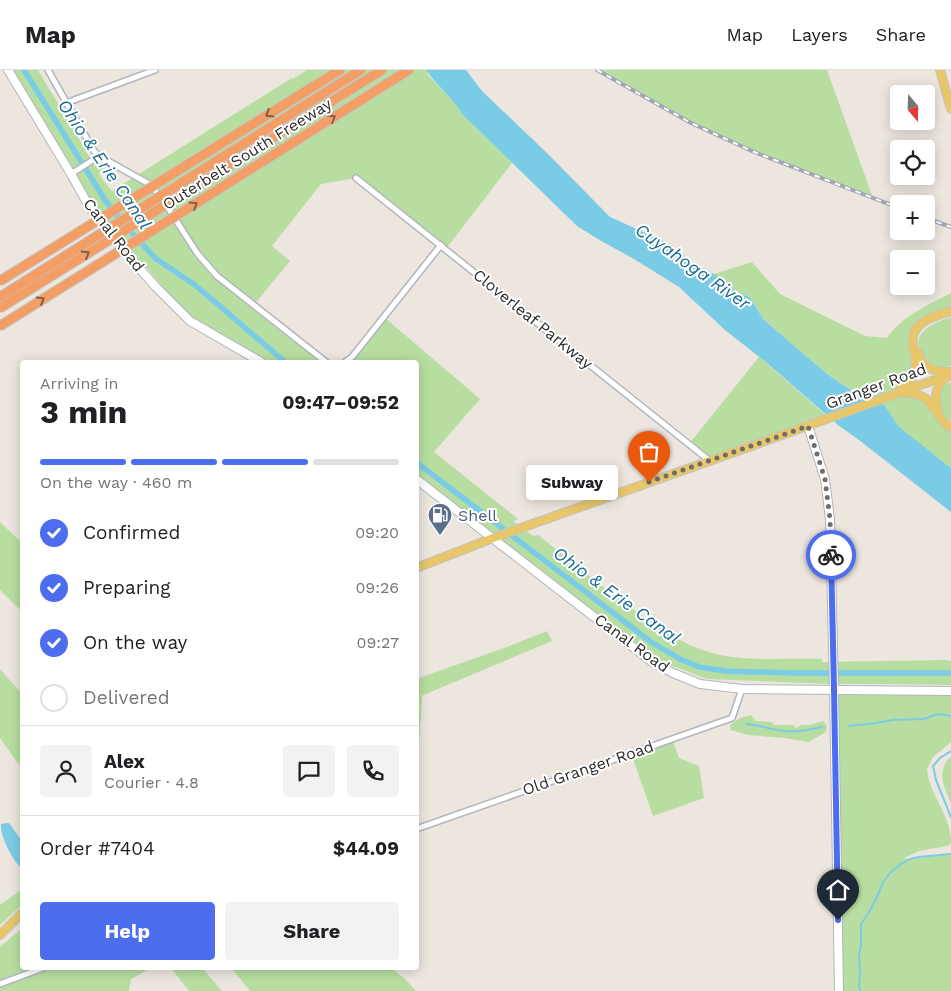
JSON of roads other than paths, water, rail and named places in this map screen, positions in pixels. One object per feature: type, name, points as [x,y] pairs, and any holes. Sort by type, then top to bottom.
[{"type":"highway","name":"Outerbelt South Freeway","points":[[0,282],[340,70]]},
{"type":"highway","points":[[0,297],[361,70]]},
{"type":"highway","points":[[0,308],[382,70]]},
{"type":"highway","name":"Outerbelt South Freeway","points":[[0,326],[409,70]]},
{"type":"main road","points":[[940,70],[951,109]]},
{"type":"main road","points":[[951,313],[923,327],[916,342],[920,360],[925,366],[934,370],[951,373]]},
{"type":"main road","points":[[897,393],[910,381],[916,371],[912,341],[916,329],[929,319],[951,313]]},
{"type":"main road","points":[[951,373],[938,386],[936,394],[940,413],[946,421],[951,423]]},
{"type":"main road","name":"Granger Road","points":[[419,567],[514,530],[808,426],[951,373]]},
{"type":"main road","points":[[897,393],[919,394],[927,398],[942,421],[951,428]]},
{"type":"main road","points":[[0,935],[20,915]]},
{"type":"street","name":"Canal Road","points":[[8,70],[90,208],[113,238],[155,286],[190,321],[258,360]]},
{"type":"street","points":[[48,70],[99,156],[152,185],[197,253],[210,269],[323,360]]},
{"type":"street","points":[[66,103],[155,70]]},
{"type":"street","points":[[71,174],[99,156]]},
{"type":"street","name":"Cloverleaf Parkway","points":[[356,178],[710,461]]},
{"type":"street","points":[[348,360],[441,245]]},
{"type":"street","points":[[808,426],[825,479],[830,519],[839,991]]},
{"type":"street","name":"Canal Road","points":[[419,481],[651,661],[673,673],[700,684],[742,689],[834,687],[951,691]]},
{"type":"street","name":"Old Granger Road","points":[[419,828],[732,718],[742,689]]},
{"type":"street","points":[[0,984],[37,970]]},
{"type":"water","name":"Cuyahoga River","points":[[426,70],[466,70],[482,91],[610,217],[670,244],[693,263],[714,274],[737,292],[750,297],[763,319],[827,374],[849,389],[863,392],[885,406],[899,427],[951,468],[951,512],[838,425],[768,364],[725,330],[679,287],[577,226],[463,115]]},
{"type":"water","points":[[9,823],[20,838],[20,867],[11,855],[5,842],[1,824]]},
{"type":"waterway","name":"Ohio & Erie Canal","points":[[24,70],[105,200],[122,222],[155,258],[195,285],[283,360]]},
{"type":"waterway","name":"Ohio & Erie Canal","points":[[419,464],[651,642],[680,659],[699,667],[725,671],[791,673],[951,673]]},
{"type":"waterway","points":[[849,726],[892,720],[924,719],[938,714],[951,716]]},
{"type":"waterway","points":[[746,724],[790,731],[804,731],[822,727]]},
{"type":"waterway","points":[[951,751],[940,758],[933,766],[936,780],[951,817]]},
{"type":"waterway","points":[[860,991],[859,955],[861,924],[878,895],[883,882],[891,872],[910,859],[951,854]]},
{"type":"railway","points":[[597,70],[691,123],[754,152],[890,205]]},
{"type":"railway","points":[[935,221],[951,227]]},
{"type":"place","name":"Subway","points":[[649,482]]},
{"type":"place","name":"Shell","points":[[440,536]]}]
